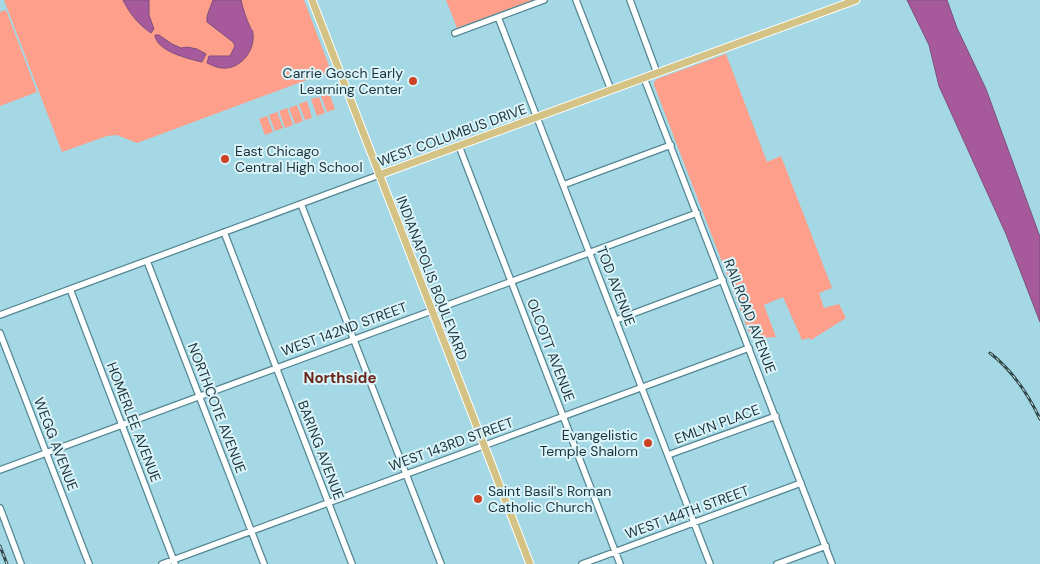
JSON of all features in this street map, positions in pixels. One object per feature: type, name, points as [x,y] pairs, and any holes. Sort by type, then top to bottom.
[{"type":"main road","name":"INDIANAPOLIS BOULEVARD","points":[[312,0],[530,564]]},
{"type":"main road","name":"WEST COLUMBUS DRIVE","points":[[379,175],[856,0]]},
{"type":"street","points":[[455,33],[544,0]]},
{"type":"street","points":[[576,0],[611,90]]},
{"type":"street","points":[[630,0],[657,73]]},
{"type":"street","name":"TOD AVENUE","points":[[498,17],[710,564]]},
{"type":"street","name":"RAILROAD AVENUE","points":[[644,78],[832,564]]},
{"type":"street","points":[[563,185],[671,145]]},
{"type":"street","name":"OLCOTT AVENUE","points":[[458,146],[620,564]]},
{"type":"street","name":"WEST COLUMBUS DRIVE","points":[[0,315],[379,175]]},
{"type":"street","points":[[301,204],[440,564]]},
{"type":"street","name":"WEST 142ND STREET","points":[[0,470],[697,213]]},
{"type":"street","name":"BARING AVENUE","points":[[224,232],[352,564]]},
{"type":"street","name":"NORTHCOTE AVENUE","points":[[147,261],[264,564]]},
{"type":"street","points":[[616,320],[723,280]]},
{"type":"street","name":"HOMERLEE AVENUE","points":[[70,289],[175,562]]},
{"type":"street","name":"WEGG AVENUE","points":[[0,333],[89,564]]},
{"type":"street","name":"WEST 143RD STREET","points":[[162,564],[175,562],[251,531],[749,348]]},
{"type":"street","name":"EMLYN PLACE","points":[[668,455],[776,416]]},
{"type":"street","name":"WEST 144TH STREET","points":[[582,564],[801,483]]},
{"type":"street","points":[[0,508],[22,564]]},
{"type":"street","points":[[777,564],[826,546]]},
{"type":"shaded area","points":[[4,0],[304,0],[331,71],[137,143],[117,135],[107,136],[62,152]]},
{"type":"shaded area","points":[[123,0],[149,0],[149,15],[154,29],[151,33],[128,10]]},
{"type":"shaded area","points":[[213,0],[241,0],[253,31],[252,47],[249,53],[240,63],[229,68],[218,68],[207,63],[209,56],[230,56],[235,46],[233,42],[207,22],[207,16]]},
{"type":"shaded area","points":[[446,0],[533,0],[457,28]]},
{"type":"shaded area","points":[[907,0],[947,0],[957,28],[986,89],[1040,237],[1040,322],[1006,234],[939,86],[929,45]]},
{"type":"shaded area","points":[[6,10],[37,92],[0,106],[0,12]]},
{"type":"shaded area","points":[[155,35],[159,35],[181,48],[197,49],[206,54],[202,62],[182,56],[161,46]]},
{"type":"shaded area","points":[[726,54],[767,162],[781,156],[832,288],[819,293],[824,308],[839,304],[846,318],[811,340],[809,338],[802,340],[783,297],[764,305],[776,337],[752,340],[654,85],[657,79]]},
{"type":"shaded area","points":[[329,93],[335,109],[327,112],[321,96]]},
{"type":"shaded area","points":[[319,97],[325,113],[317,116],[311,99]]},
{"type":"shaded area","points":[[307,101],[312,118],[305,120],[299,104]]},
{"type":"shaded area","points":[[297,105],[303,121],[295,124],[289,108]]},
{"type":"shaded area","points":[[287,108],[293,125],[285,128],[279,111]]},
{"type":"shaded area","points":[[277,112],[283,128],[275,131],[269,115]]},
{"type":"shaded area","points":[[267,116],[273,132],[265,135],[259,119]]},
{"type":"railway","points":[[990,353],[1019,383],[1040,419]]},
{"type":"railway","points":[[0,546],[7,564]]},
{"type":"place","name":"Carrie Gosch Early Learning Center","points":[[413,81]]},
{"type":"place","name":"East Chicago Central High School","points":[[225,159]]},
{"type":"place","name":"Evangelistic Temple Shalom","points":[[648,443]]},
{"type":"place","name":"Saint Basil's Roman Catholic Church","points":[[478,499]]},
{"type":"district","name":"Northside","points":[[340,378]]}]
